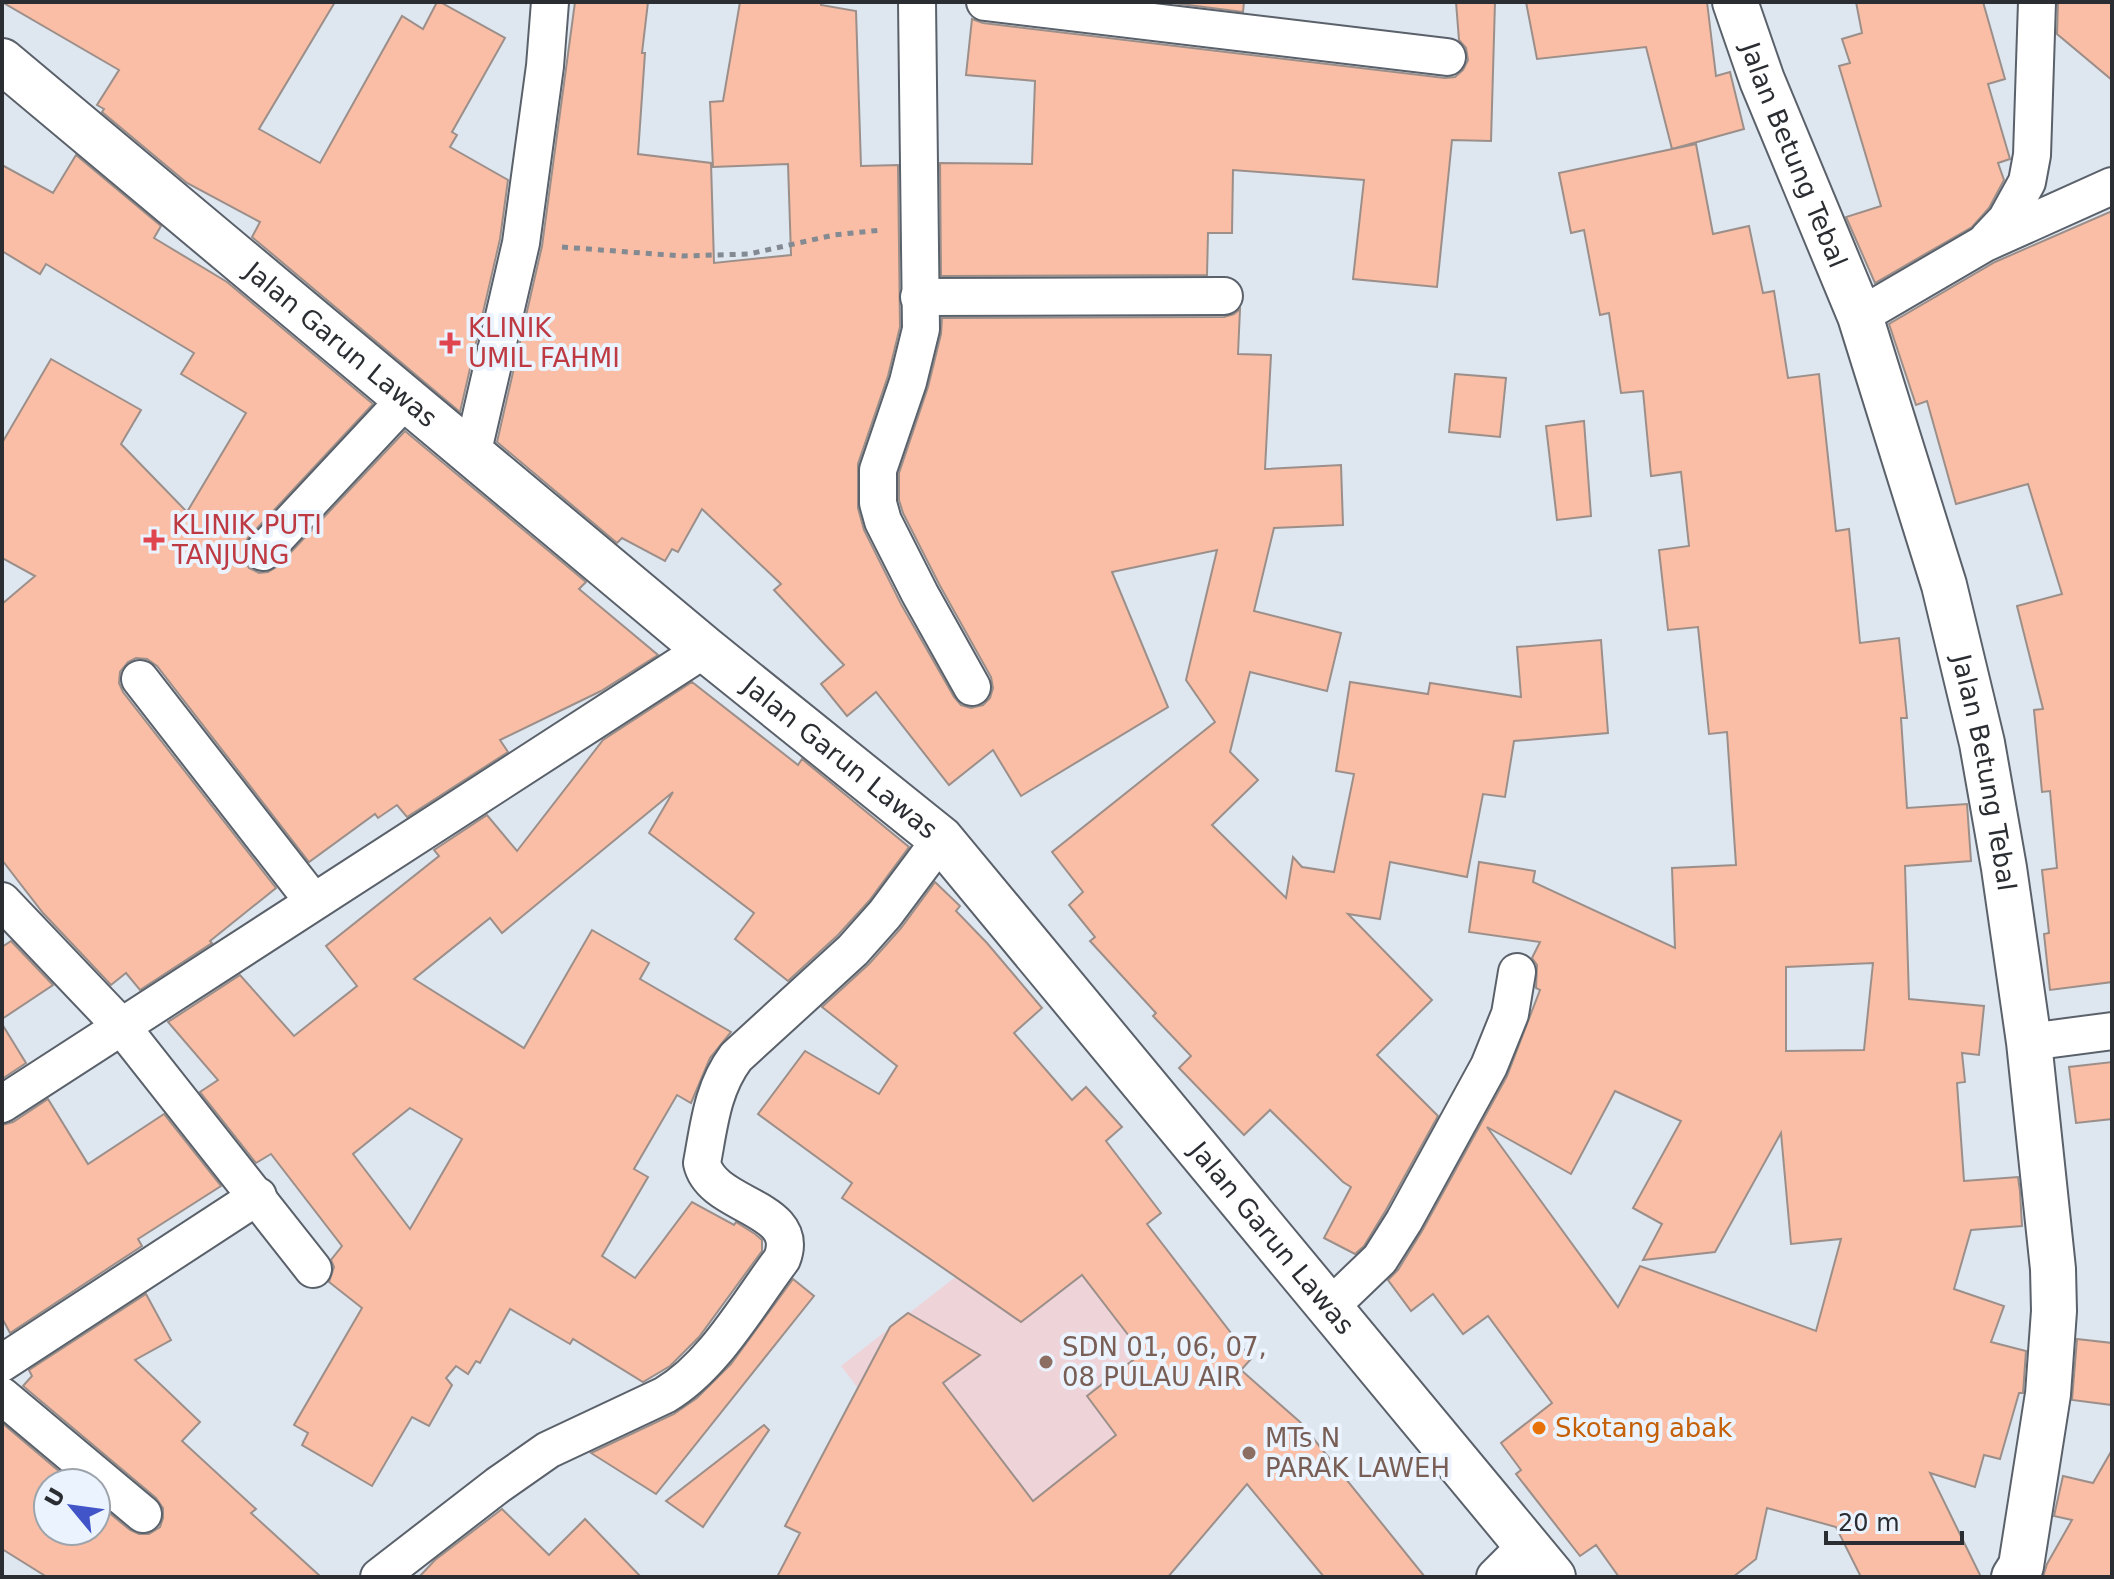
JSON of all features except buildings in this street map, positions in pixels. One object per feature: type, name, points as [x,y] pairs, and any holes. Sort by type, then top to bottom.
[{"type":"main road","name":"Jalan Betung Tebal","points":[[1735,2],[1762,80],[1860,316],[1944,585],[1982,743],[2029,1042],[2050,1226],[2054,1311],[2048,1394],[2021,1566],[2014,1577]]},
{"type":"main road","name":"Jalan Garun Lawas","points":[[2,61],[705,649],[941,839],[1541,1561]]},
{"type":"street","points":[[472,455],[521,243],[550,2]]},
{"type":"street","points":[[917,2],[921,329],[908,382],[878,470],[878,503],[883,521],[920,594],[972,687]]},
{"type":"street","points":[[985,2],[1447,57]]},
{"type":"street","points":[[1985,243],[2006,220],[2027,182],[2032,155],[2037,2]]},
{"type":"street","points":[[1860,316],[1985,243],[2112,186]]},
{"type":"street","points":[[919,297],[1224,296]]},
{"type":"street","points":[[263,552],[405,400]]},
{"type":"street","points":[[2,1104],[705,649]]},
{"type":"street","points":[[140,679],[313,901]]},
{"type":"street","points":[[379,1577],[548,1450],[681,1386],[711,1354],[782,1259],[786,1241],[780,1226],[715,1186],[704,1172],[702,1163],[719,1082],[736,1057],[853,950],[885,914],[941,839]]},
{"type":"street","points":[[2,901],[122,1027],[313,1269]]},
{"type":"street","points":[[1331,1306],[1380,1259],[1411,1208],[1500,1042],[1510,1014],[1517,972]]},
{"type":"street","points":[[2029,1042],[2112,1031]]},
{"type":"street","points":[[2,1363],[258,1196]]},
{"type":"street","points":[[2,1396],[143,1514]]},
{"type":"street","points":[[1495,1577],[1541,1561]]},
{"type":"path","points":[[521,243],[682,256],[735,255],[762,252],[834,235],[918,227]]},
{"type":"shaded area","name":"SDN 01, 06, 07, 08 PULAU AIR","points":[[1115,1153],[1161,1213],[1147,1225],[1251,1359],[1063,1577],[950,1508],[841,1366]]},
{"type":"place","name":"KLINIK UMIL FAHMI","points":[[450,343]]},
{"type":"place","name":"KLINIK PUTI TANJUNG","points":[[154,540]]},
{"type":"place","name":"SDN 01, 06, 07, 08 PULAU AIR","points":[[1046,1362]]},
{"type":"place","name":"Skotang abak","points":[[1539,1428]]},
{"type":"place","name":"MTs N PARAK LAWEH","points":[[1249,1453]]}]
